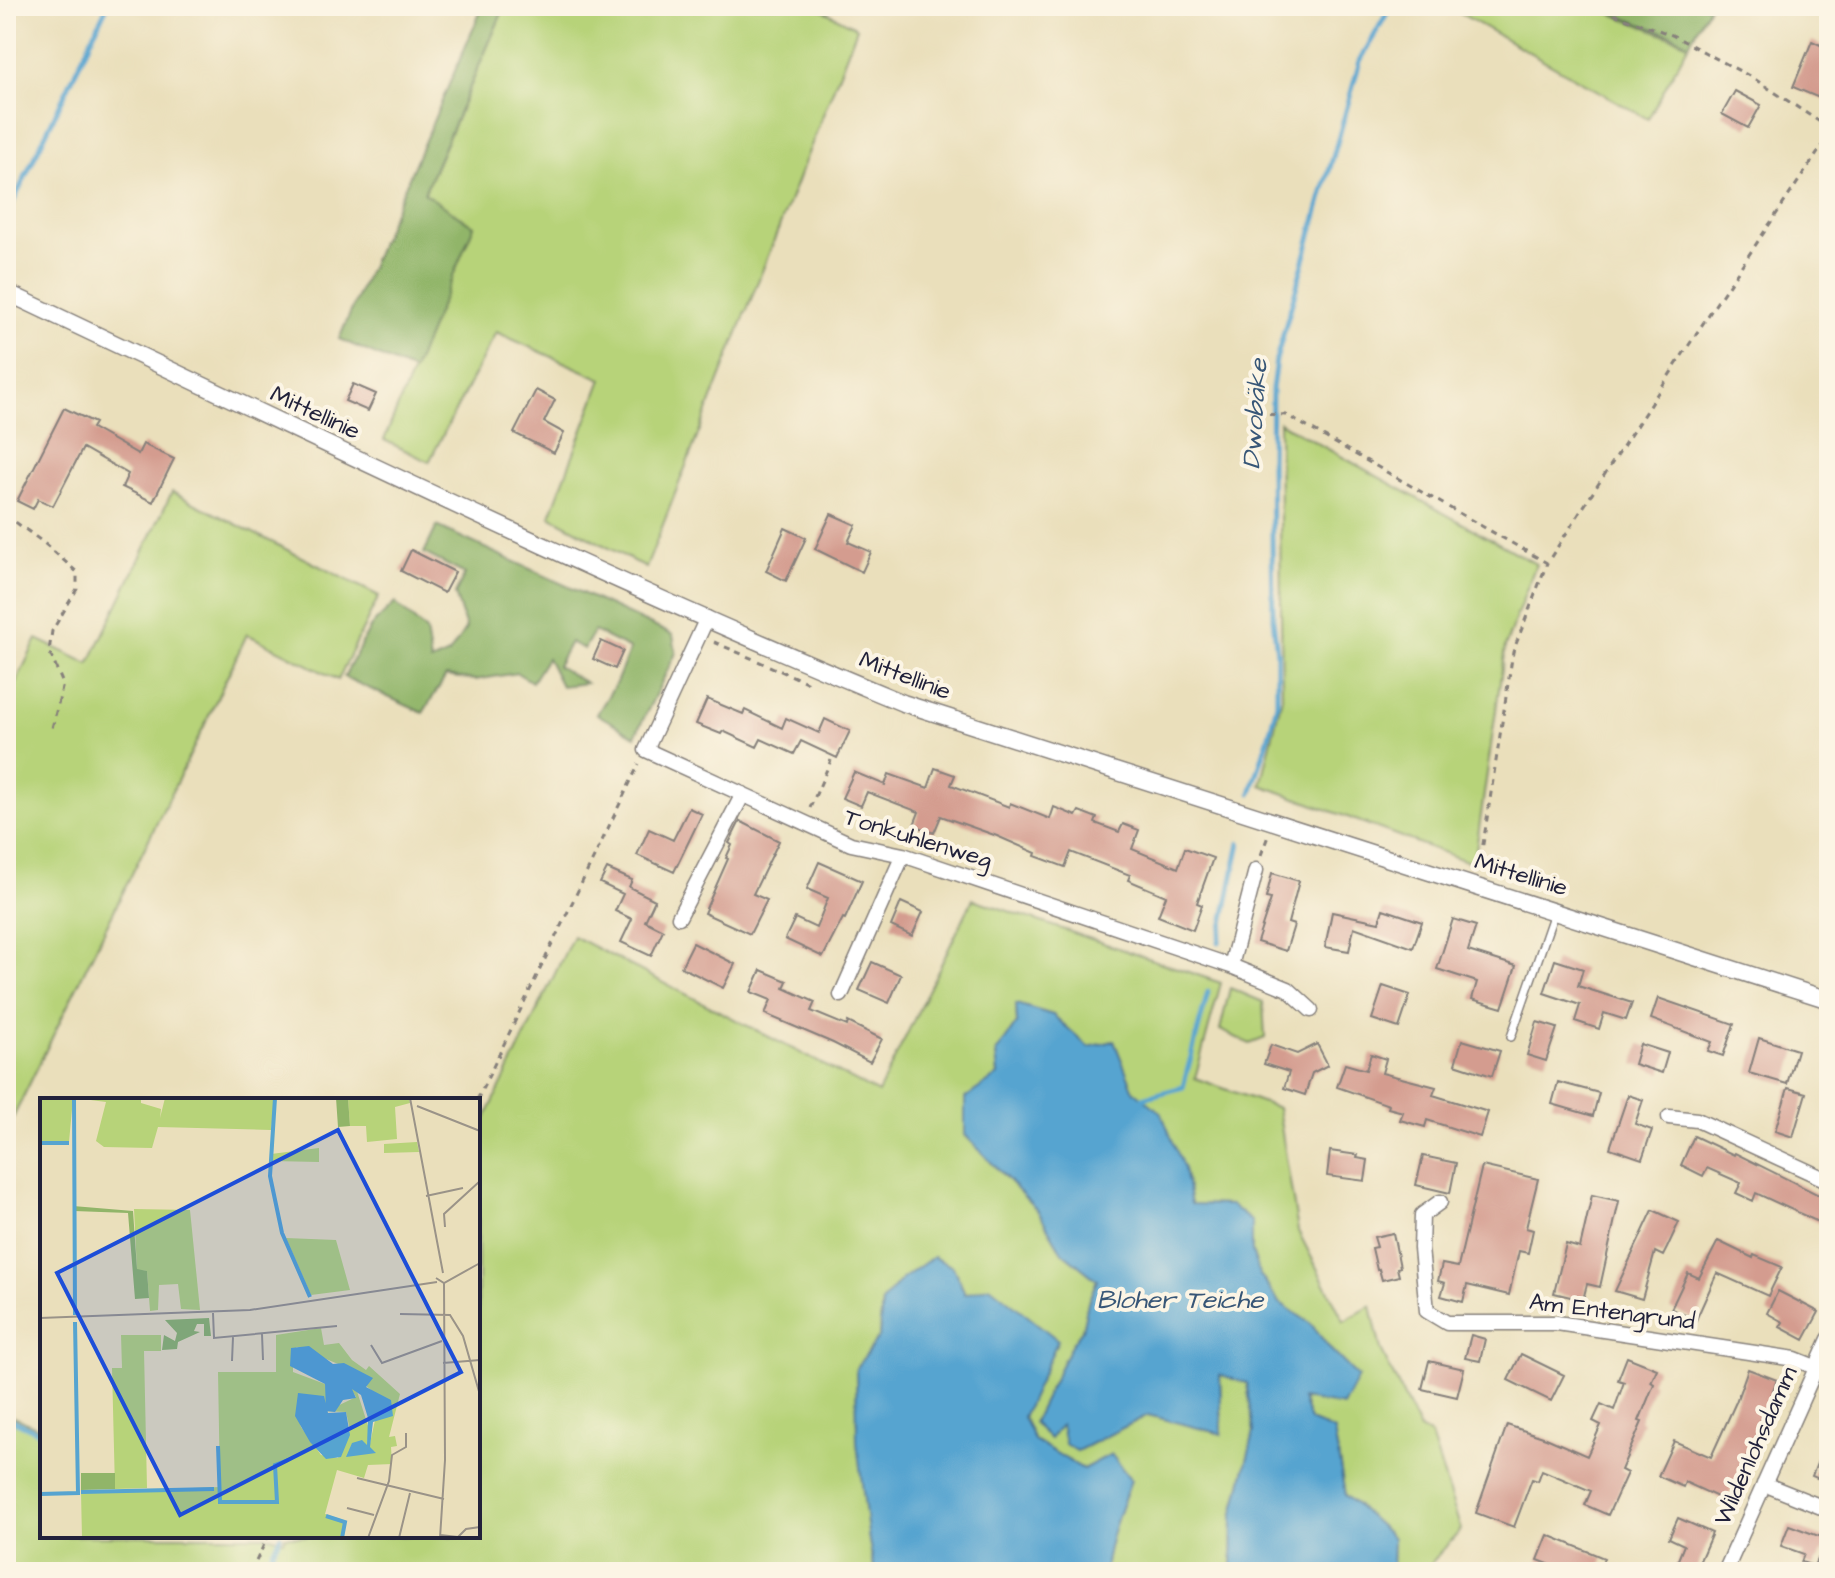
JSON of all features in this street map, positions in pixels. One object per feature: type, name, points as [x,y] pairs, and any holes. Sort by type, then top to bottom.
[{"type":"street","name":"Mittellinie","points":[[6,292],[571,559],[903,703],[1829,1000]]},
{"type":"street","points":[[646,750],[707,618]]},
{"type":"street","name":"Tonkuhlenweg","points":[[646,750],[851,844],[903,855],[1231,966],[1288,989],[1311,1010]]},
{"type":"street","points":[[679,917],[743,794]]},
{"type":"street","points":[[841,995],[903,855]]},
{"type":"street","points":[[1231,966],[1256,870]]},
{"type":"street","points":[[1669,1117],[1697,1120],[1829,1181]]},
{"type":"street","name":"Am Entengrund","points":[[1440,1202],[1422,1215],[1421,1248],[1427,1311],[1447,1323],[1557,1323],[1795,1359],[1815,1367]]},
{"type":"street","name":"Wildenlohsdamm","points":[[1725,1572],[1829,1339]]},
{"type":"street","points":[[1764,1484],[1829,1510]]},
{"type":"lane","points":[[1511,1037],[1555,911]]},
{"type":"path","points":[[1591,6],[1672,35],[1753,78],[1829,128]]},
{"type":"path","points":[[1481,857],[1513,652],[1547,563],[1829,136]]},
{"type":"path","points":[[1257,414],[1286,415],[1547,563]]},
{"type":"path","points":[[6,515],[77,572],[77,589],[52,631],[49,651],[63,684],[52,728]]},
{"type":"path","points":[[478,1098],[646,750]]},
{"type":"path","points":[[804,822],[831,760]]},
{"type":"path","points":[[1256,870],[1268,836]]},
{"type":"path","points":[[251,1572],[267,1538]]},
{"type":"green space","points":[[483,6],[505,6],[424,193],[474,226],[413,371],[339,339]]},
{"type":"green space","points":[[505,6],[815,6],[857,28],[646,568],[550,516],[602,379],[496,332],[429,462],[384,440],[473,226],[424,194]]},
{"type":"green space","points":[[1447,6],[1591,6],[1689,44],[1648,119]]},
{"type":"green space","points":[[1591,6],[1709,6],[1689,44]]},
{"type":"green space","points":[[1279,422],[1536,564],[1505,647],[1474,864],[1261,785],[1282,697]]},
{"type":"green space","points":[[172,492],[379,596],[338,680],[247,634],[6,1132],[6,703],[37,639],[89,664]]},
{"type":"green space","points":[[437,526],[673,635],[676,653],[635,736],[597,714],[616,683],[630,649],[594,631],[584,649],[570,642],[557,666],[586,683],[561,686],[547,658],[532,682],[517,673],[475,680],[446,676],[423,713],[344,677],[371,626],[395,603],[426,631],[431,662],[449,654],[466,628],[455,594],[465,574],[424,553]]},
{"type":"green space","points":[[973,899],[1221,983],[1195,1078],[1278,1108],[1298,1231],[1344,1321],[1371,1306],[1381,1350],[1420,1430],[1431,1436],[1461,1530],[1423,1572],[1392,1572],[1393,1538],[1345,1495],[1334,1431],[1310,1421],[1302,1398],[1358,1377],[1311,1324],[1279,1302],[1260,1275],[1252,1252],[1252,1222],[1231,1205],[1191,1204],[1184,1169],[1134,1091],[1114,1041],[1089,1047],[1053,1015],[1016,1004],[1017,1023],[996,1053],[998,1075],[965,1135],[1038,1211],[1062,1252],[1097,1280],[1082,1330],[1071,1345],[1033,1423],[1061,1424],[1077,1451],[1148,1415],[1222,1434],[1220,1375],[1247,1383],[1254,1432],[1233,1517],[1232,1572],[1105,1572],[1112,1537],[1131,1480],[1111,1455],[1083,1469],[1034,1440],[953,1267],[882,1302],[879,1337],[856,1368],[858,1443],[875,1572],[6,1572],[6,1413],[40,1429],[40,1538],[480,1538],[480,1130],[573,936],[878,1093]]},
{"type":"green space","points":[[1230,988],[1263,1002],[1265,1038],[1250,1044],[1220,1030]]},
{"type":"water","name":"Bloher Teiche","points":[[1016,1004],[1053,1015],[1089,1047],[1114,1041],[1134,1091],[1161,1112],[1184,1169],[1191,1204],[1231,1205],[1252,1222],[1252,1252],[1260,1275],[1279,1302],[1311,1324],[1358,1377],[1343,1406],[1302,1399],[1310,1421],[1334,1431],[1345,1495],[1393,1538],[1392,1572],[1232,1572],[1233,1517],[1254,1432],[1247,1383],[1220,1375],[1222,1434],[1148,1415],[1077,1451],[1065,1444],[1061,1425],[1050,1439],[1033,1423],[1071,1345],[1082,1330],[1097,1280],[1062,1252],[1038,1211],[965,1135],[965,1098],[998,1075],[996,1053],[1017,1023]]},
{"type":"water","name":"Bloher Teiche","points":[[933,1257],[953,1267],[965,1294],[990,1286],[1058,1340],[1023,1417],[1034,1440],[1083,1469],[1111,1454],[1131,1480],[1112,1537],[1105,1572],[875,1572],[857,1443],[856,1368],[879,1337],[882,1302],[901,1280]]},
{"type":"building","points":[[1812,41],[1829,49],[1829,102],[1793,87]]},
{"type":"building","points":[[1735,91],[1761,105],[1748,128],[1722,114]]},
{"type":"building","points":[[353,384],[376,394],[368,411],[345,401]]},
{"type":"building","points":[[536,390],[555,400],[544,422],[564,433],[554,453],[514,433]]},
{"type":"building","points":[[64,408],[95,423],[92,428],[138,454],[143,444],[174,459],[153,502],[122,487],[128,474],[83,448],[53,506],[38,499],[33,509],[17,501]]},
{"type":"building","points":[[831,514],[856,525],[848,542],[871,552],[862,572],[815,549]]},
{"type":"building","points":[[785,528],[806,538],[786,581],[766,571]]},
{"type":"building","points":[[411,550],[455,572],[444,593],[401,571]]},
{"type":"building","points":[[601,641],[623,651],[615,669],[593,659]]},
{"type":"building","points":[[707,699],[743,714],[745,710],[782,728],[786,718],[819,733],[825,719],[850,731],[837,758],[801,741],[794,754],[761,739],[757,747],[723,731],[721,734],[696,724]]},
{"type":"building","points":[[935,768],[955,775],[951,785],[1009,807],[1010,803],[1050,819],[1054,807],[1076,816],[1079,811],[1097,818],[1095,823],[1119,832],[1123,824],[1139,830],[1132,849],[1178,868],[1185,848],[1213,858],[1197,903],[1202,905],[1193,930],[1158,916],[1166,896],[1128,880],[1130,875],[1071,852],[1065,867],[1035,856],[1036,853],[997,836],[941,816],[934,833],[914,825],[919,812],[867,792],[861,806],[842,798],[854,772],[885,785],[889,774],[928,788]]},
{"type":"building","points":[[689,808],[702,814],[674,872],[637,855],[649,829],[673,840]]},
{"type":"building","points":[[740,821],[779,841],[753,894],[767,900],[750,934],[704,913],[728,859],[732,845],[729,843]]},
{"type":"building","points":[[819,862],[862,881],[823,957],[785,939],[795,918],[816,928],[828,898],[807,889]]},
{"type":"building","points":[[607,869],[632,880],[629,887],[655,900],[645,921],[663,930],[651,956],[621,942],[632,919],[615,911],[623,894],[600,883]]},
{"type":"building","points":[[1272,873],[1299,881],[1288,923],[1294,925],[1286,951],[1257,942],[1271,899],[1266,898]]},
{"type":"building","points":[[901,902],[923,912],[912,936],[891,926]]},
{"type":"building","points":[[1383,909],[1422,922],[1413,948],[1354,927],[1349,951],[1325,947],[1332,912],[1379,922]]},
{"type":"building","points":[[1453,919],[1476,926],[1468,951],[1516,966],[1502,1008],[1472,999],[1477,982],[1437,969]]},
{"type":"building","points":[[693,943],[735,964],[723,988],[681,967]]},
{"type":"building","points":[[1555,960],[1583,969],[1578,986],[1632,1003],[1626,1020],[1604,1013],[1599,1029],[1575,1021],[1580,1005],[1544,993]]},
{"type":"building","points":[[872,962],[901,975],[889,1003],[859,990]]},
{"type":"building","points":[[761,970],[787,981],[784,988],[815,1002],[811,1011],[847,1026],[848,1022],[882,1039],[870,1062],[765,1014],[771,1000],[751,992]]},
{"type":"building","points":[[1383,986],[1410,995],[1399,1028],[1372,1019]]},
{"type":"building","points":[[1658,998],[1734,1024],[1723,1056],[1708,1051],[1712,1042],[1651,1019]]},
{"type":"building","points":[[1537,1022],[1557,1028],[1546,1061],[1527,1055]]},
{"type":"building","points":[[1759,1038],[1797,1050],[1787,1084],[1749,1073]]},
{"type":"building","points":[[1462,1040],[1500,1051],[1492,1076],[1455,1064]]},
{"type":"building","points":[[1317,1044],[1328,1065],[1312,1073],[1305,1095],[1284,1088],[1289,1072],[1264,1064],[1271,1045],[1297,1054]]},
{"type":"building","points":[[1640,1044],[1668,1053],[1662,1073],[1634,1064]]},
{"type":"building","points":[[1371,1054],[1386,1059],[1382,1073],[1436,1087],[1433,1095],[1488,1112],[1480,1137],[1427,1120],[1425,1127],[1400,1120],[1403,1112],[1337,1087],[1345,1064],[1366,1070]]},
{"type":"building","points":[[1558,1082],[1599,1093],[1593,1116],[1552,1104]]},
{"type":"building","points":[[1788,1088],[1806,1093],[1793,1137],[1775,1131]]},
{"type":"building","points":[[1628,1095],[1643,1100],[1635,1124],[1652,1130],[1642,1159],[1610,1148]]},
{"type":"building","points":[[1694,1136],[1829,1200],[1829,1227],[1756,1193],[1753,1201],[1736,1193],[1741,1183],[1707,1168],[1703,1176],[1681,1165]]},
{"type":"building","points":[[1330,1151],[1358,1155],[1357,1158],[1368,1160],[1365,1181],[1327,1176]]},
{"type":"building","points":[[1423,1156],[1456,1163],[1450,1193],[1416,1185]]},
{"type":"building","points":[[1482,1166],[1538,1179],[1526,1228],[1533,1230],[1528,1253],[1519,1251],[1509,1295],[1467,1285],[1463,1302],[1441,1296],[1445,1283],[1438,1281],[1442,1264],[1458,1267]]},
{"type":"building","points":[[1592,1195],[1619,1201],[1600,1287],[1587,1284],[1583,1300],[1554,1293],[1566,1244],[1580,1248]]},
{"type":"building","points":[[1653,1210],[1679,1222],[1663,1256],[1655,1252],[1642,1299],[1615,1291]]},
{"type":"building","points":[[1393,1233],[1399,1276],[1382,1280],[1372,1248],[1377,1247],[1374,1237]]},
{"type":"building","points":[[1718,1241],[1753,1258],[1754,1255],[1782,1267],[1768,1296],[1717,1273],[1696,1320],[1671,1309],[1688,1273],[1699,1278]]},
{"type":"building","points":[[1778,1291],[1819,1312],[1804,1340],[1780,1327],[1783,1322],[1767,1313]]},
{"type":"building","points":[[1471,1335],[1485,1339],[1480,1361],[1465,1358]]},
{"type":"building","points":[[1521,1354],[1564,1375],[1551,1401],[1508,1380]]},
{"type":"building","points":[[1627,1357],[1657,1369],[1639,1421],[1642,1422],[1621,1470],[1627,1473],[1608,1515],[1585,1505],[1591,1491],[1542,1470],[1538,1481],[1532,1479],[1514,1527],[1476,1513],[1507,1425],[1587,1456],[1601,1425],[1593,1421],[1601,1404],[1614,1410],[1624,1382],[1618,1380]]},
{"type":"building","points":[[1429,1361],[1464,1369],[1457,1397],[1422,1389]]},
{"type":"building","points":[[1748,1369],[1777,1380],[1760,1429],[1726,1501],[1685,1482],[1683,1487],[1658,1476],[1674,1441],[1711,1457]]},
{"type":"building","points":[[1829,1436],[1829,1483],[1812,1476]]},
{"type":"building","points":[[1678,1518],[1712,1533],[1695,1572],[1673,1572],[1684,1545],[1669,1538]]},
{"type":"building","points":[[1789,1525],[1827,1539],[1814,1566],[1801,1562],[1804,1554],[1781,1546]]},
{"type":"building","points":[[1548,1535],[1604,1558],[1598,1572],[1569,1572],[1538,1560]]},
{"type":"waterway","points":[[6,217],[107,6]]},
{"type":"waterway","name":"Dwobäke","points":[[1251,793],[1277,703],[1271,461],[1272,389],[1276,360],[1360,61],[1391,6]]},
{"type":"waterway","name":"Dwobäke","points":[[1219,942],[1240,843]]},
{"type":"waterway","name":"Dwobäke","points":[[1143,1098],[1183,1087],[1208,992]]},
{"type":"waterway","points":[[6,1417],[40,1433]]},
{"type":"waterway","points":[[263,1572],[279,1538]]},
{"type":"waterway","points":[[623,1572],[643,1572]]}]
